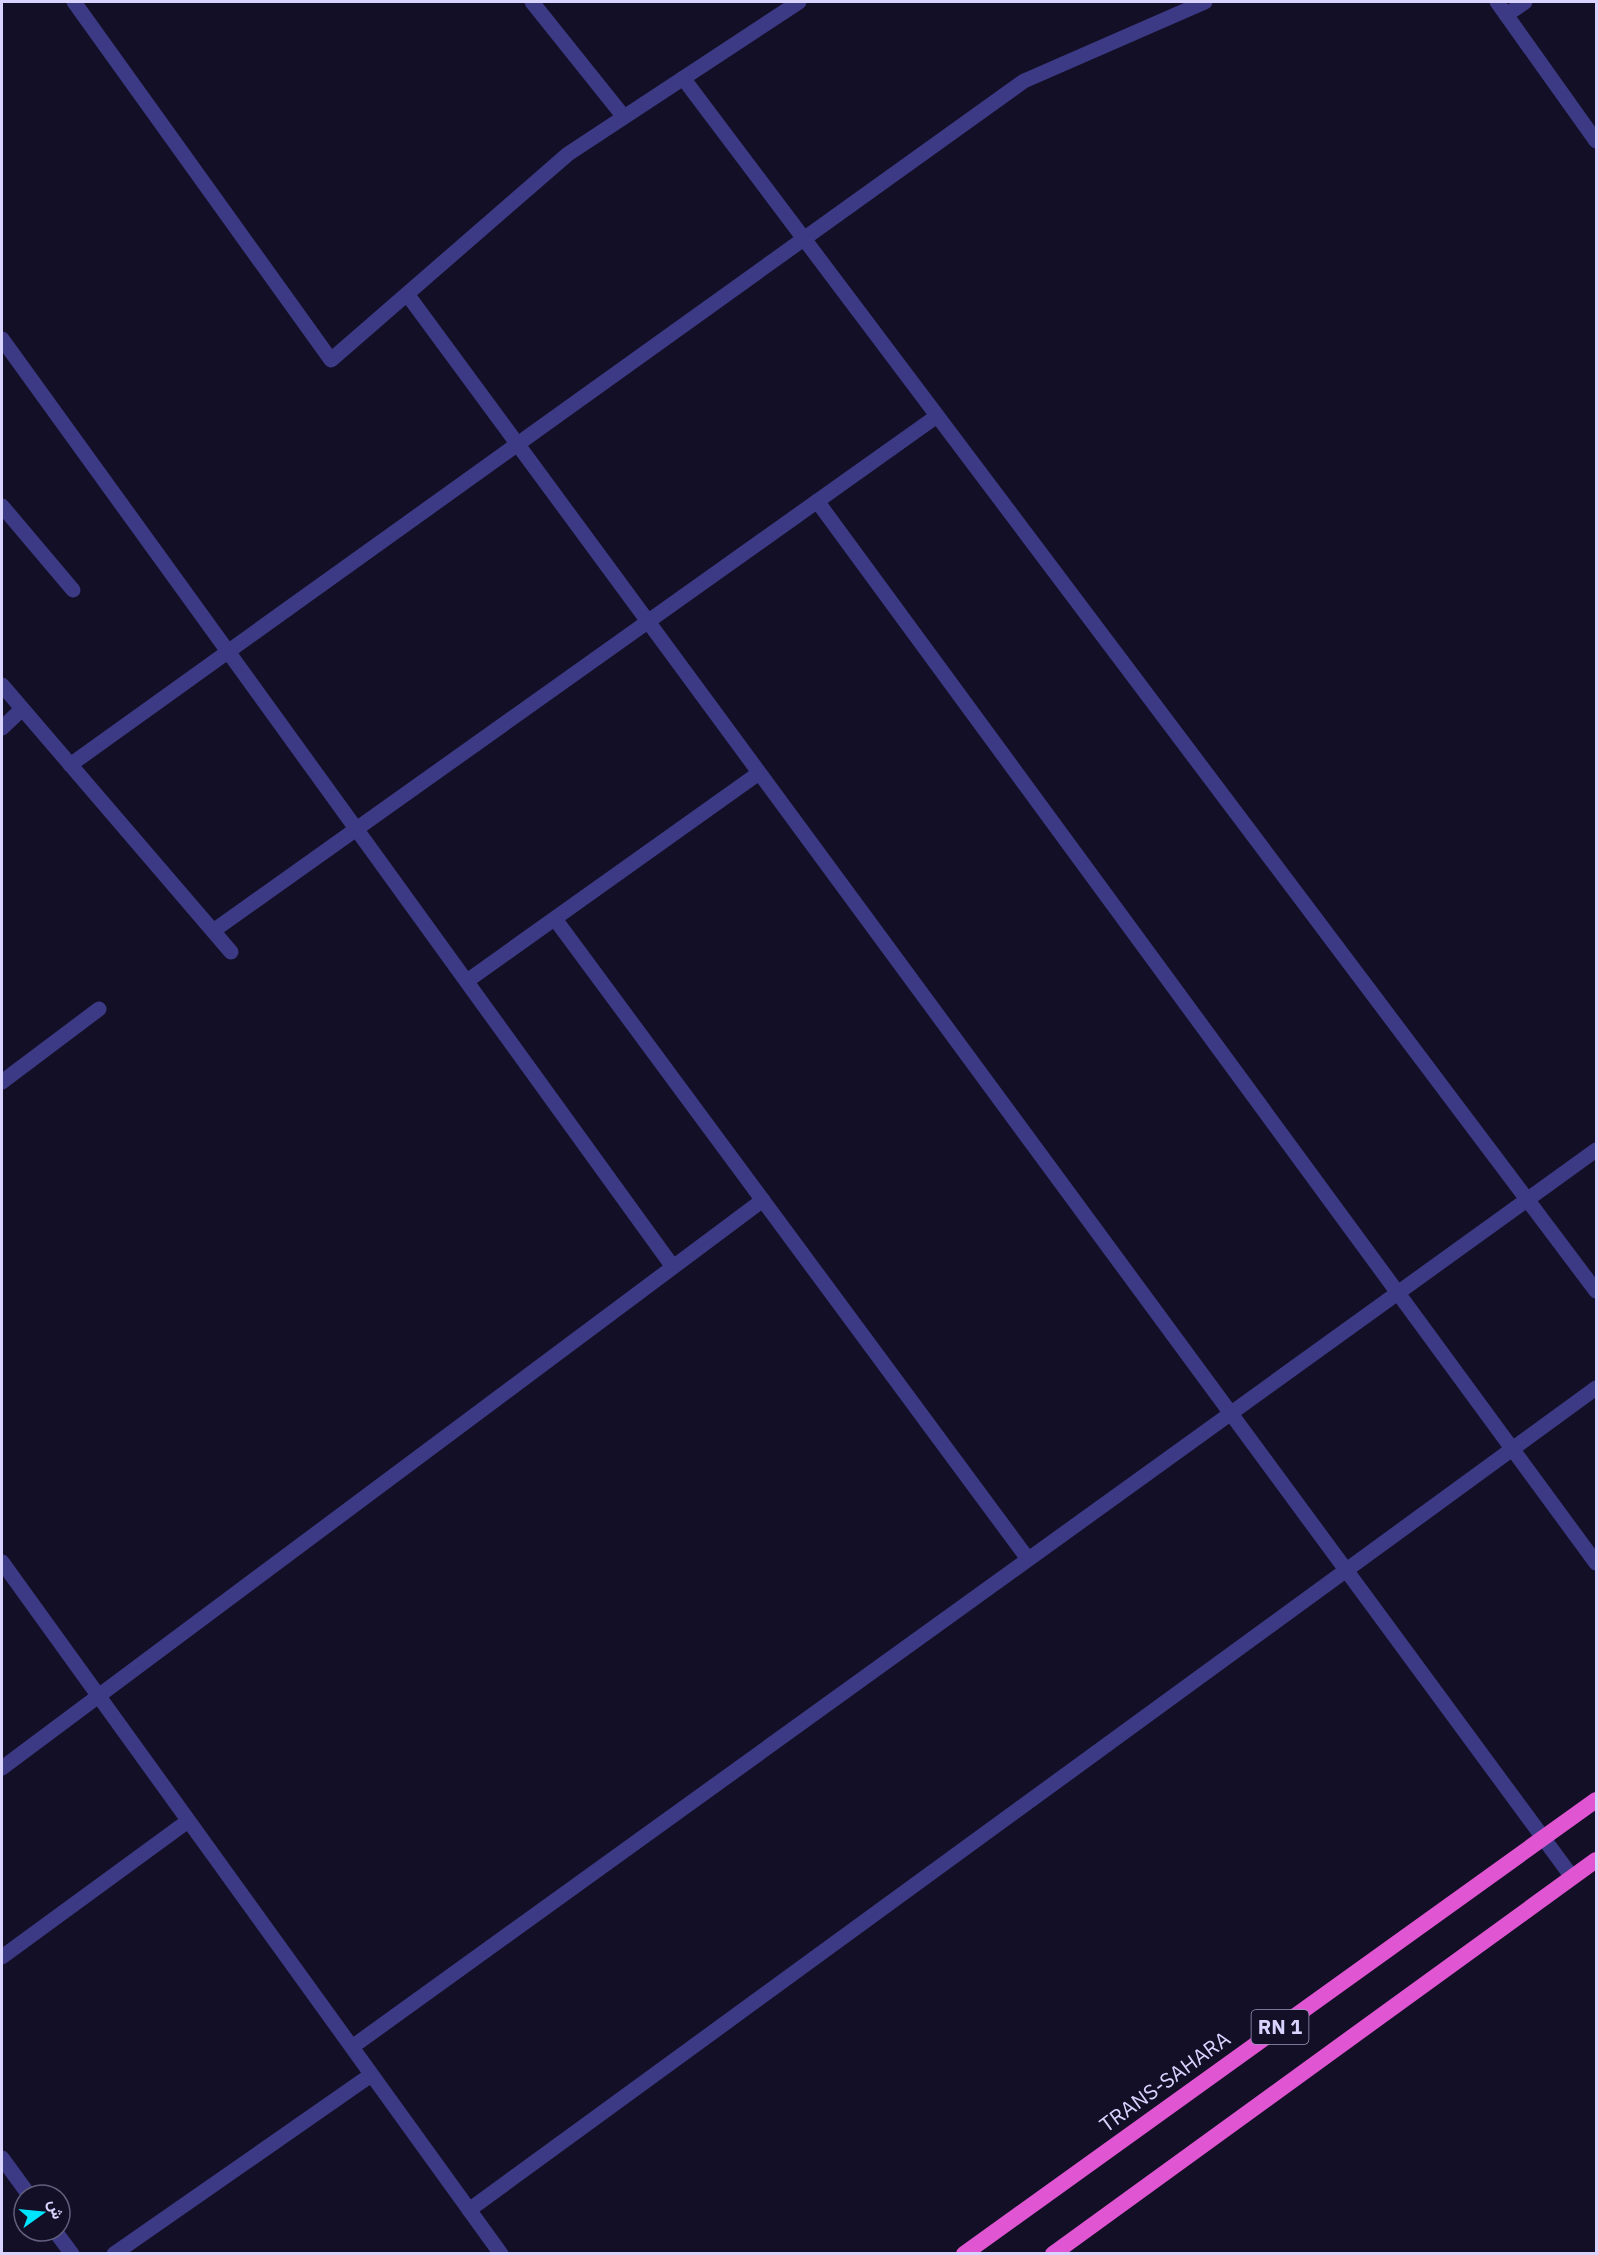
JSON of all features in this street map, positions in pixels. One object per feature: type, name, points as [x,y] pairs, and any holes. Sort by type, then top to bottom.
[{"type":"highway","name":"TRANS-SAHARA","points":[[964,2253],[1596,1800]]},
{"type":"highway","name":"RN 1","points":[[1053,2253],[1596,1860]]},
{"type":"street","points":[[74,2],[331,360],[568,154],[799,2]]},
{"type":"street","points":[[532,2],[624,117]]},
{"type":"street","points":[[70,765],[1024,81],[1205,2]]},
{"type":"street","points":[[1497,2],[1596,141]]},
{"type":"street","points":[[1506,15],[1525,2]]},
{"type":"street","points":[[683,78],[1596,1291]]},
{"type":"street","points":[[407,294],[1572,1877]]},
{"type":"street","points":[[2,339],[673,1267]]},
{"type":"street","points":[[213,931],[938,416]]},
{"type":"street","points":[[817,501],[1596,1563]]},
{"type":"street","points":[[2,506],[73,590]]},
{"type":"street","points":[[2,685],[231,952]]},
{"type":"street","points":[[2,728],[22,709]]},
{"type":"street","points":[[466,981],[759,773]]},
{"type":"street","points":[[555,919],[1028,1559]]},
{"type":"street","points":[[2,1082],[99,1009]]},
{"type":"street","points":[[352,2047],[1596,1150]]},
{"type":"street","points":[[2,1768],[763,1200]]},
{"type":"street","points":[[469,2210],[1596,1388]]},
{"type":"street","points":[[2,1562],[501,2253]]},
{"type":"street","points":[[2,1957],[188,1821]]},
{"type":"street","points":[[114,2253],[371,2075]]},
{"type":"street","points":[[2,2158],[20,2183]]}]
